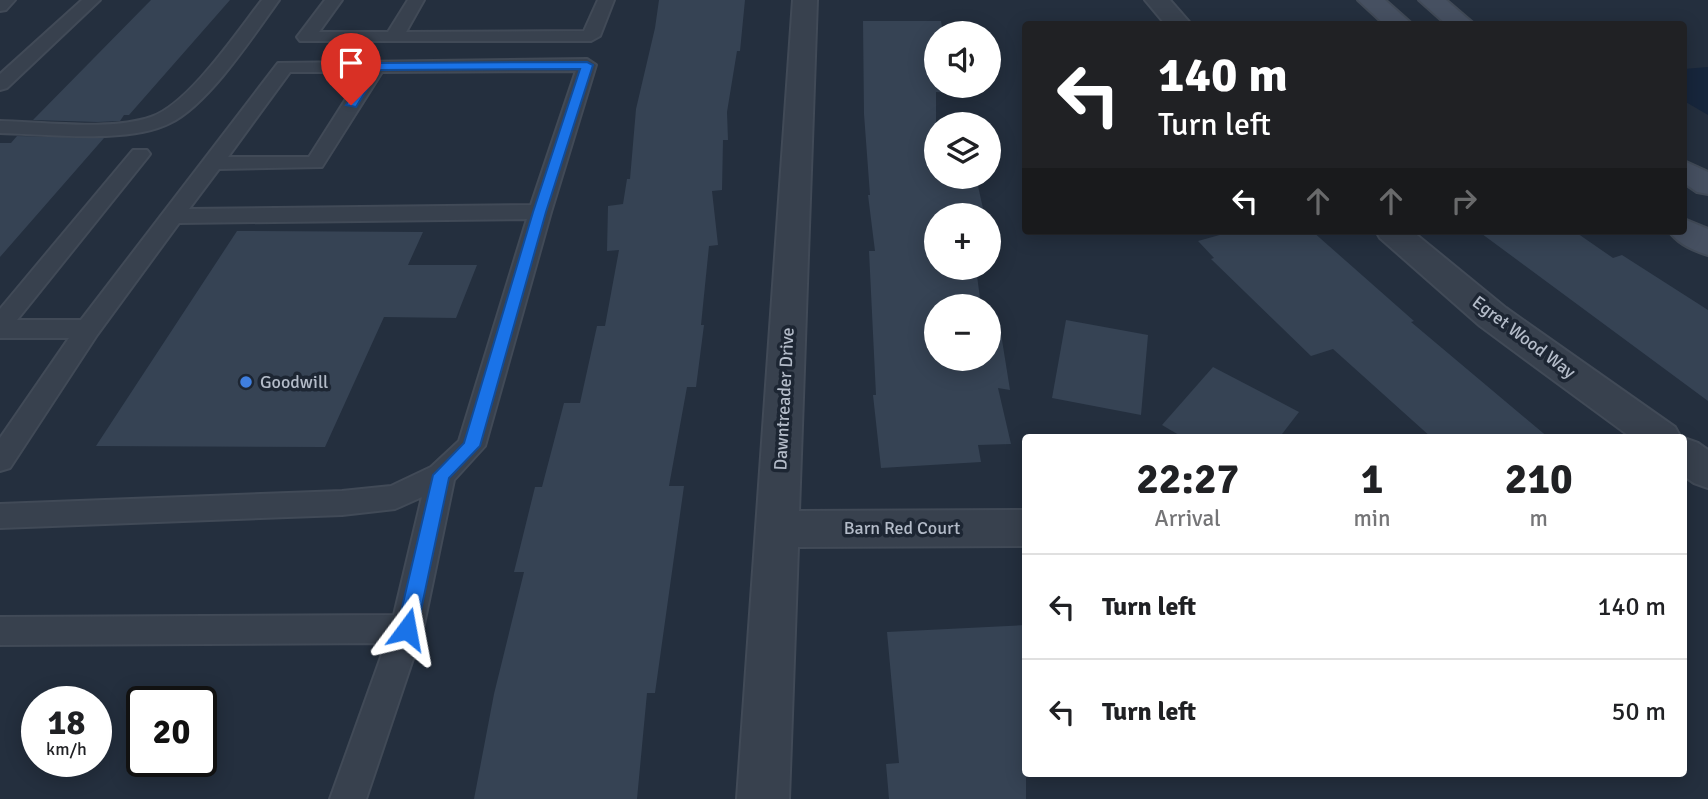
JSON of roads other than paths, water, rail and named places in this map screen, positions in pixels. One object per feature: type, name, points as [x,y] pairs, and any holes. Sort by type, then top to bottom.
[{"type":"main road","points":[[1370,0],[1395,21]]},
{"type":"main road","points":[[1431,0],[1457,21]]},
{"type":"main road","points":[[1687,172],[1708,185]]},
{"type":"main road","points":[[1687,231],[1708,244]]},
{"type":"street","points":[[805,0],[827,0]]},
{"type":"street","name":"Dawntreader Drive","points":[[763,799],[805,0]]},
{"type":"street","points":[[1157,0],[1175,21]]},
{"type":"street","name":"Egret Wood Way","points":[[1397,235],[1493,317],[1655,434]]},
{"type":"street","points":[[1687,456],[1708,472]]},
{"type":"street","name":"Barn Red Court","points":[[778,529],[1022,528]]},
{"type":"lane","points":[[0,6],[7,0]]},
{"type":"lane","points":[[0,84],[92,0]]},
{"type":"lane","points":[[0,127],[114,127],[160,121],[184,106],[271,0]]},
{"type":"lane","points":[[0,460],[88,329],[334,0]]},
{"type":"lane","points":[[394,37],[416,0]]},
{"type":"lane","points":[[306,37],[592,36],[606,0]]},
{"type":"lane","points":[[0,516],[342,503],[395,497],[441,475],[471,446],[540,212],[587,65],[285,67]]},
{"type":"lane","points":[[213,163],[315,163],[376,66]]},
{"type":"lane","points":[[0,327],[140,154]]},
{"type":"lane","points":[[173,216],[540,212]]},
{"type":"lane","points":[[0,327],[88,329]]},
{"type":"lane","points":[[348,799],[407,629],[441,475]]},
{"type":"lane","points":[[0,631],[407,629]]},
{"type":"water","points":[[1708,67],[1708,115],[1687,103],[1687,69]]},
{"type":"place","name":"Goodwill","points":[[246,382]]}]
